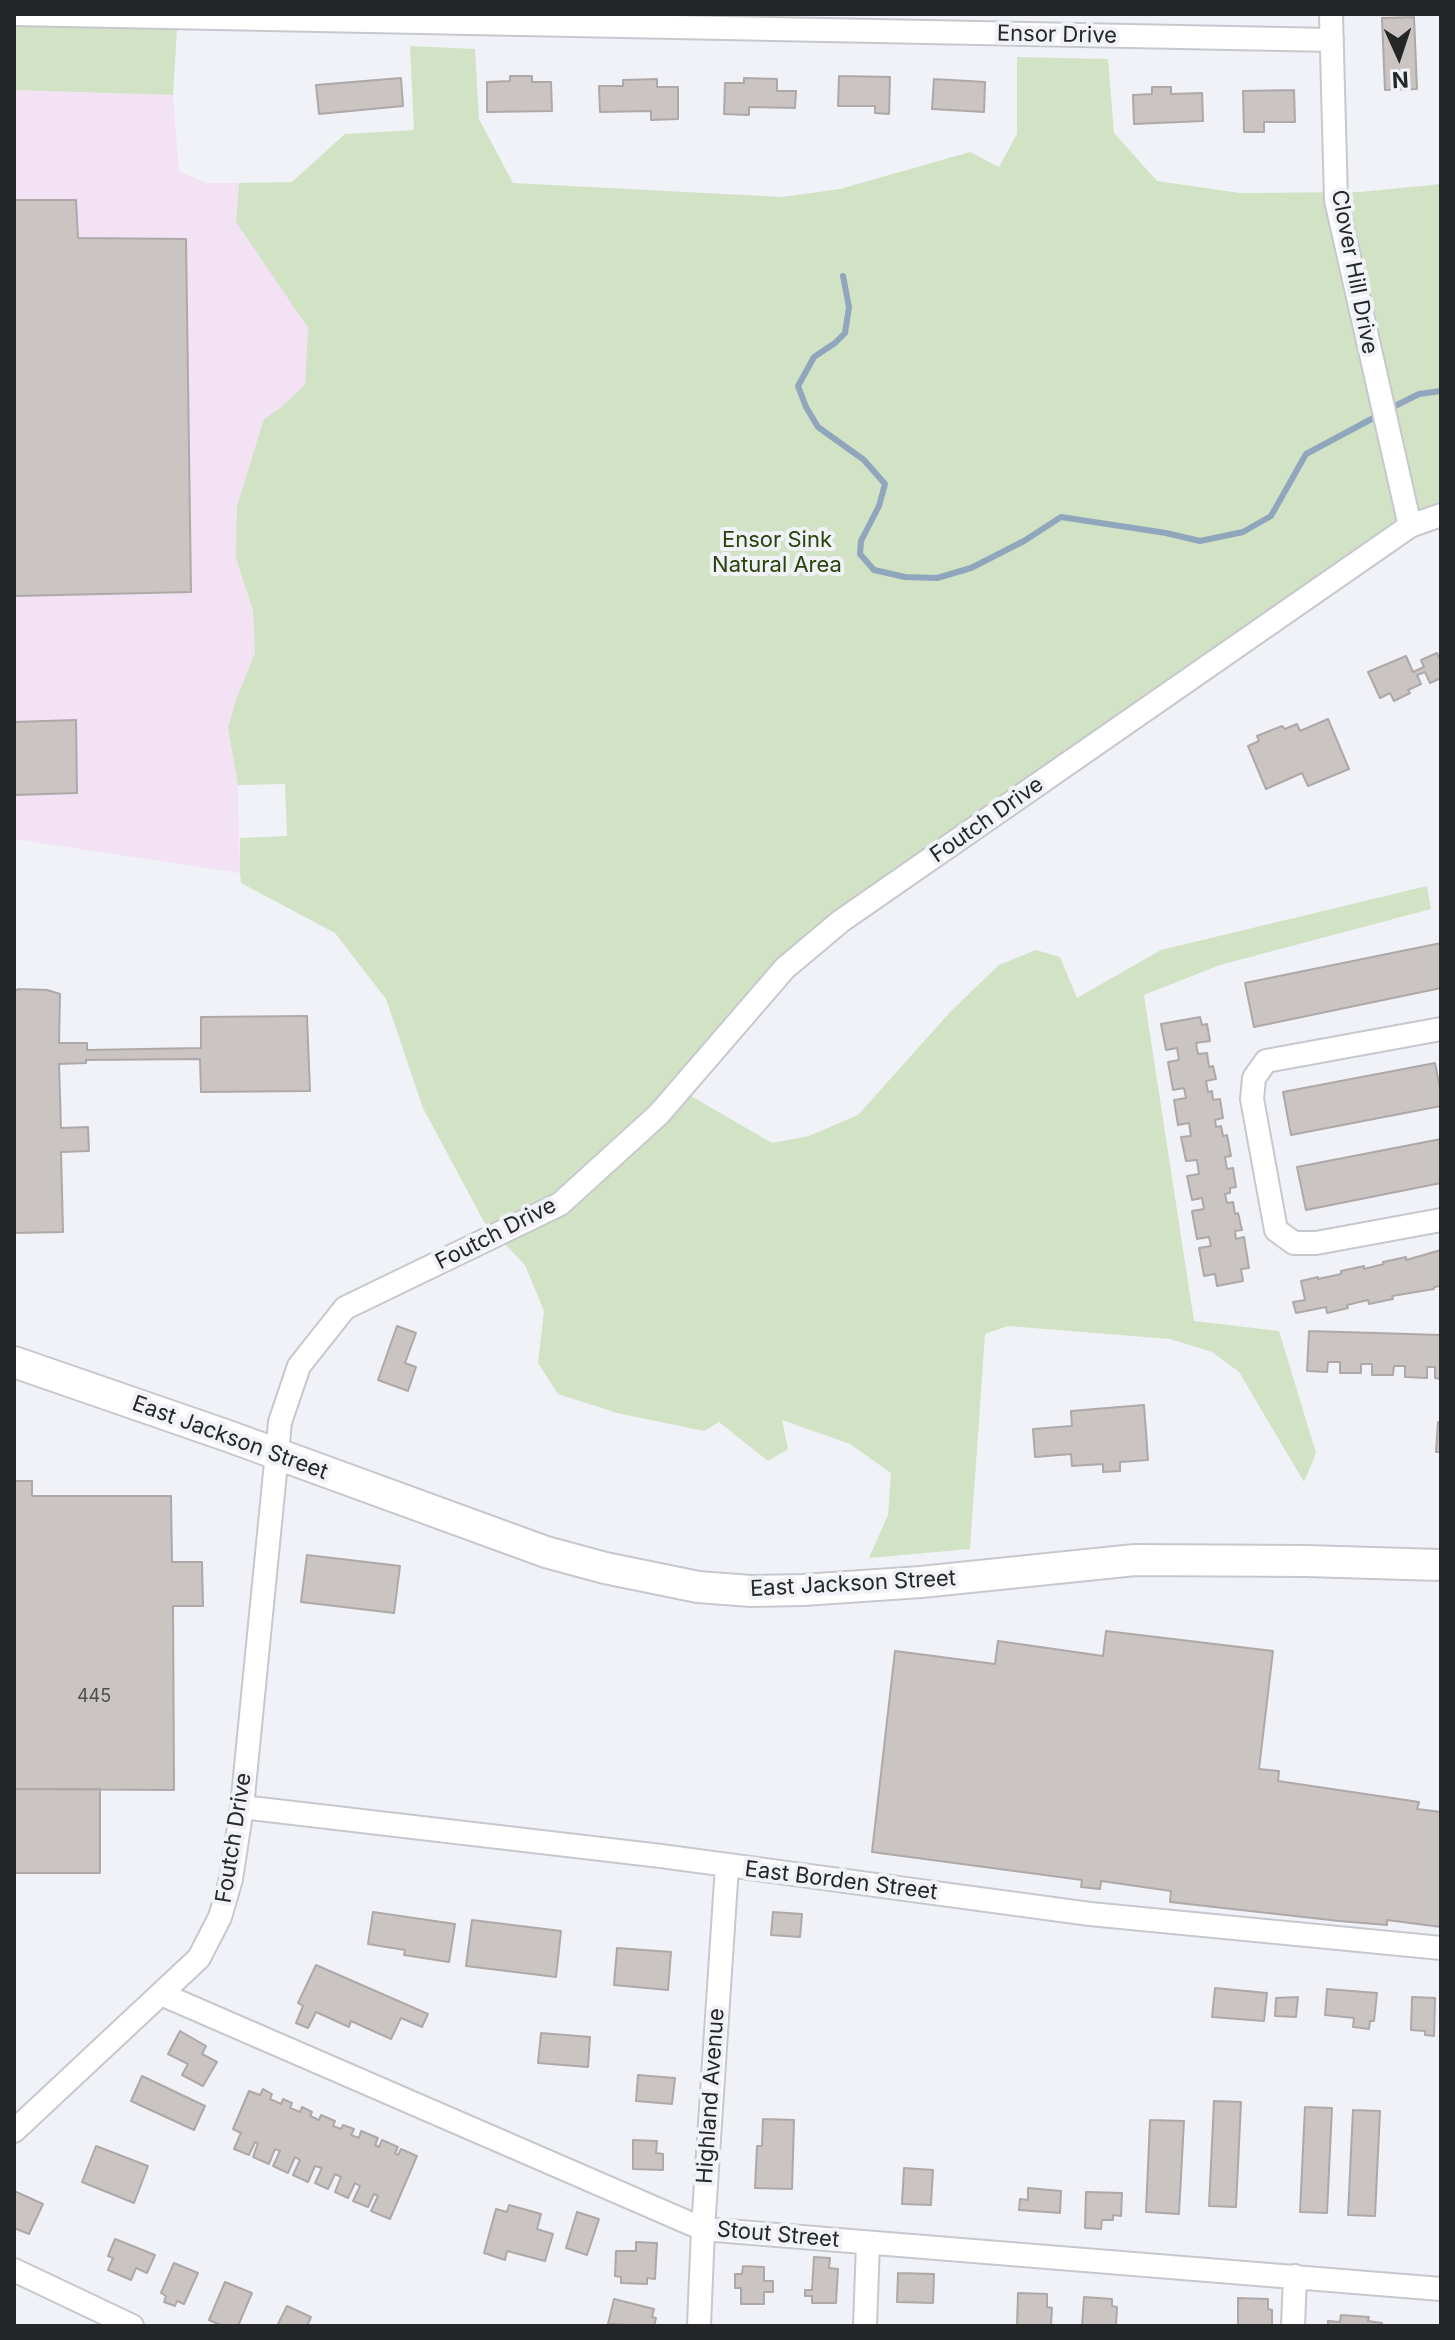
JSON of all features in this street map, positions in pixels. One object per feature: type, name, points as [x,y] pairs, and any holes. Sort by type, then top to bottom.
[{"type":"street","name":"Ensor Drive","points":[[14,14],[364,18],[1332,40]]},
{"type":"street","name":"Clover Hill Drive","points":[[1331,14],[1336,200],[1410,526]]},
{"type":"street","name":"Foutch Drive","points":[[14,2131],[199,1958],[220,1917],[231,1879],[242,1807],[280,1422],[299,1366],[345,1308],[560,1204],[659,1114],[785,968],[841,921],[1410,526],[1441,515]]},
{"type":"street","points":[[1441,1029],[1266,1061],[1254,1078],[1252,1099],[1276,1230],[1294,1243],[1316,1243],[1441,1220]]},
{"type":"street","name":"East Jackson Street","points":[[14,1362],[546,1552],[698,1587],[751,1591],[803,1590],[921,1582],[1135,1560],[1441,1565]]},
{"type":"street","name":"East Borden Street","points":[[242,1807],[661,1856],[1090,1914],[1441,1948]]},
{"type":"street","name":"Highland Avenue","points":[[699,2326],[727,1866]]},
{"type":"street","name":"Stout Street","points":[[161,1994],[703,2229],[1441,2289]]},
{"type":"street","points":[[865,2326],[868,2243]]},
{"type":"street","points":[[14,2270],[132,2326]]},
{"type":"street","points":[[1293,2326],[1295,2276]]},
{"type":"shaded area","points":[[14,90],[173,95],[179,171],[206,183],[239,183],[236,222],[308,328],[305,385],[264,419],[236,558],[253,611],[255,653],[228,728],[238,785],[240,873],[14,839]]},
{"type":"green space","points":[[14,26],[177,29],[173,95],[14,90]]},
{"type":"green space","name":"Ensor Sink Natural Area","points":[[410,46],[475,49],[479,119],[513,183],[782,197],[840,189],[970,152],[999,167],[1017,134],[1017,57],[1108,59],[1114,133],[1157,181],[1240,193],[1360,192],[1441,184],[1441,501],[1420,509],[786,968],[684,1086],[691,1096],[772,1143],[809,1136],[858,1115],[952,1010],[999,965],[1036,950],[1060,957],[1077,998],[1161,950],[1427,886],[1431,909],[1220,965],[1144,995],[1194,1321],[1279,1331],[1316,1453],[1304,1482],[1239,1372],[1212,1352],[1170,1339],[1008,1326],[985,1334],[970,1549],[869,1558],[888,1515],[891,1473],[850,1444],[782,1420],[788,1449],[768,1461],[719,1422],[704,1431],[617,1413],[558,1394],[538,1363],[544,1311],[525,1265],[484,1222],[423,1108],[386,999],[335,933],[241,883],[240,873],[240,838],[287,836],[285,784],[238,785],[228,728],[255,653],[253,611],[236,558],[237,506],[264,419],[305,385],[308,328],[236,222],[239,183],[292,182],[345,134],[414,130]]},
{"type":"building","points":[[1414,17],[1417,89],[1385,90],[1382,18]]},
{"type":"building","points":[[510,76],[532,76],[532,82],[551,82],[552,111],[487,112],[487,82],[510,81]]},
{"type":"building","points":[[839,76],[890,77],[889,114],[875,113],[875,106],[838,106]]},
{"type":"building","points":[[401,78],[403,106],[319,114],[316,85]]},
{"type":"building","points":[[744,78],[777,79],[777,91],[796,91],[795,108],[749,107],[749,115],[724,114],[725,83],[744,83]]},
{"type":"building","points":[[657,79],[657,87],[678,87],[678,119],[651,120],[651,111],[600,112],[599,86],[623,86],[623,80]]},
{"type":"building","points":[[934,79],[985,82],[984,112],[932,109]]},
{"type":"building","points":[[1152,87],[1171,87],[1171,94],[1202,93],[1203,121],[1134,124],[1133,95],[1152,94]]},
{"type":"building","points":[[1294,90],[1295,122],[1264,122],[1264,132],[1244,132],[1243,91]]},
{"type":"building","points":[[14,200],[76,200],[78,238],[186,239],[191,592],[14,596]]},
{"type":"building","points":[[1437,653],[1441,662],[1441,678],[1430,683],[1425,672],[1417,675],[1421,684],[1408,690],[1410,693],[1394,701],[1390,693],[1380,698],[1368,672],[1406,656],[1413,672],[1424,667],[1421,660]]},
{"type":"building","points":[[1328,719],[1349,769],[1308,786],[1302,773],[1266,789],[1248,746],[1259,741],[1257,736],[1282,726],[1285,729],[1297,724],[1300,731]]},
{"type":"building","points":[[76,720],[77,793],[14,795],[14,722]]},
{"type":"building","points":[[1441,943],[1441,988],[1254,1027],[1245,983]]},
{"type":"building","points":[[14,991],[60,994],[59,1043],[87,1043],[87,1050],[201,1048],[201,1017],[307,1016],[310,1091],[201,1092],[200,1059],[86,1060],[86,1063],[59,1064],[61,1128],[88,1127],[89,1151],[61,1152],[63,1232],[14,1233]]},
{"type":"building","points":[[1200,1017],[1202,1025],[1207,1024],[1210,1041],[1196,1043],[1198,1054],[1207,1053],[1209,1067],[1213,1066],[1216,1079],[1206,1081],[1208,1092],[1212,1091],[1213,1100],[1220,1099],[1223,1118],[1215,1120],[1216,1127],[1221,1126],[1223,1136],[1227,1135],[1231,1156],[1225,1157],[1227,1169],[1233,1168],[1236,1187],[1225,1194],[1227,1203],[1233,1202],[1235,1214],[1238,1213],[1242,1230],[1235,1231],[1236,1239],[1244,1237],[1249,1268],[1241,1269],[1243,1281],[1217,1286],[1215,1274],[1204,1276],[1199,1248],[1211,1246],[1209,1237],[1197,1239],[1192,1211],[1204,1209],[1202,1198],[1192,1200],[1187,1176],[1199,1174],[1197,1160],[1186,1161],[1181,1137],[1191,1136],[1189,1123],[1178,1125],[1174,1100],[1186,1098],[1184,1088],[1173,1090],[1168,1062],[1179,1060],[1177,1048],[1166,1050],[1161,1024]]},
{"type":"building","points":[[1435,1063],[1441,1106],[1291,1135],[1283,1092]]},
{"type":"building","points":[[1441,1139],[1441,1183],[1306,1210],[1297,1167]]},
{"type":"building","points":[[1441,1250],[1441,1286],[1369,1304],[1368,1300],[1327,1313],[1326,1307],[1296,1313],[1293,1302],[1305,1300],[1301,1281]]},
{"type":"building","points":[[397,1326],[416,1333],[405,1363],[416,1367],[408,1391],[378,1380]]},
{"type":"building","points":[[1309,1331],[1441,1335],[1441,1379],[1435,1378],[1435,1367],[1427,1367],[1427,1378],[1405,1377],[1405,1366],[1394,1366],[1393,1375],[1372,1375],[1372,1364],[1361,1364],[1361,1373],[1340,1373],[1340,1362],[1328,1362],[1327,1372],[1307,1371]]},
{"type":"building","points":[[1144,1405],[1148,1460],[1120,1462],[1120,1471],[1103,1472],[1103,1464],[1072,1466],[1071,1454],[1035,1457],[1033,1429],[1072,1426],[1071,1411]]},
{"type":"building","points":[[1438,1422],[1441,1422],[1441,1452],[1436,1452]]},
{"type":"building","points":[[14,1481],[32,1481],[32,1496],[171,1496],[172,1562],[202,1562],[203,1606],[173,1606],[174,1790],[14,1789]]},
{"type":"building","points":[[307,1555],[400,1566],[394,1613],[301,1602]]},
{"type":"building","points":[[1106,1631],[1273,1651],[1259,1769],[1279,1771],[1278,1781],[1419,1802],[1417,1809],[1441,1812],[1441,1927],[1387,1920],[1387,1925],[1339,1921],[1170,1902],[1171,1891],[1101,1881],[1100,1889],[1081,1887],[1082,1880],[872,1852],[895,1651],[995,1664],[998,1641],[1103,1656]]},
{"type":"building","points":[[14,1789],[100,1789],[100,1873],[14,1873]]},
{"type":"building","points":[[373,1912],[455,1924],[449,1962],[404,1955],[405,1950],[368,1944]]},
{"type":"building","points":[[773,1912],[802,1914],[800,1937],[771,1935]]},
{"type":"building","points":[[472,1920],[561,1931],[556,1977],[466,1966]]},
{"type":"building","points":[[617,1948],[671,1952],[668,1990],[614,1985]]},
{"type":"building","points":[[316,1965],[428,2014],[422,2027],[401,2018],[391,2039],[351,2021],[349,2027],[316,2012],[308,2028],[296,2023],[303,2006],[298,2003]]},
{"type":"building","points":[[1215,1988],[1267,1993],[1264,2021],[1212,2017]]},
{"type":"building","points":[[1327,1989],[1377,1993],[1374,2021],[1370,2021],[1369,2029],[1353,2027],[1354,2018],[1325,2015]]},
{"type":"building","points":[[1298,1997],[1296,2017],[1275,2016],[1276,1998]]},
{"type":"building","points":[[1412,1997],[1435,1998],[1434,2036],[1425,2035],[1425,2031],[1411,2030]]},
{"type":"building","points":[[180,2031],[206,2046],[202,2054],[217,2062],[203,2086],[182,2075],[188,2064],[168,2054]]},
{"type":"building","points":[[541,2033],[590,2037],[588,2067],[538,2063]]},
{"type":"building","points":[[638,2075],[675,2078],[672,2104],[636,2101]]},
{"type":"building","points":[[142,2076],[205,2106],[194,2130],[131,2101]]},
{"type":"building","points":[[263,2089],[272,2094],[270,2099],[281,2104],[283,2099],[292,2103],[290,2108],[300,2112],[302,2107],[319,2120],[321,2115],[335,2121],[333,2126],[341,2129],[343,2125],[354,2129],[351,2135],[359,2138],[361,2131],[378,2138],[375,2145],[379,2147],[382,2140],[398,2147],[395,2153],[398,2155],[401,2149],[417,2156],[390,2219],[371,2211],[378,2196],[374,2194],[368,2207],[353,2201],[360,2186],[355,2183],[348,2198],[335,2192],[341,2177],[335,2174],[328,2189],[315,2183],[322,2168],[315,2166],[308,2182],[293,2175],[300,2160],[295,2157],[288,2173],[273,2166],[280,2151],[275,2149],[269,2164],[253,2157],[258,2143],[255,2142],[249,2155],[234,2149],[241,2133],[233,2129],[249,2091],[260,2095]]},
{"type":"building","points":[[1214,2101],[1241,2102],[1236,2207],[1209,2206]]},
{"type":"building","points":[[1305,2107],[1332,2108],[1327,2213],[1300,2212]]},
{"type":"building","points":[[1353,2110],[1380,2111],[1375,2216],[1348,2215]]},
{"type":"building","points":[[763,2119],[794,2120],[792,2189],[755,2188],[757,2146],[762,2146]]},
{"type":"building","points":[[1150,2120],[1184,2121],[1179,2214],[1146,2212]]},
{"type":"building","points":[[633,2140],[657,2141],[656,2153],[663,2154],[663,2170],[633,2169]]},
{"type":"building","points":[[96,2146],[148,2166],[134,2203],[82,2182]]},
{"type":"building","points":[[904,2168],[933,2170],[931,2205],[902,2204]]},
{"type":"building","points":[[1028,2188],[1061,2191],[1060,2213],[1019,2210],[1020,2199],[1028,2200]]},
{"type":"building","points":[[14,2191],[43,2204],[29,2234],[14,2228]]},
{"type":"building","points":[[1086,2192],[1122,2193],[1121,2216],[1113,2215],[1113,2220],[1102,2220],[1101,2229],[1085,2228]]},
{"type":"building","points":[[509,2205],[541,2214],[537,2229],[553,2234],[545,2261],[507,2251],[505,2260],[484,2253],[496,2209],[507,2212]]},
{"type":"building","points":[[577,2212],[599,2219],[587,2255],[566,2248]]},
{"type":"building","points":[[115,2239],[155,2255],[147,2273],[136,2268],[131,2280],[108,2270],[113,2258],[108,2256]]},
{"type":"building","points":[[636,2242],[657,2243],[655,2279],[647,2278],[647,2284],[621,2283],[621,2277],[615,2276],[616,2251],[636,2251]]},
{"type":"building","points":[[814,2257],[830,2258],[829,2268],[838,2269],[836,2303],[812,2303],[812,2296],[805,2296],[805,2290],[812,2290]]},
{"type":"building","points":[[174,2263],[198,2273],[184,2304],[177,2301],[175,2306],[164,2302],[166,2296],[161,2293]]},
{"type":"building","points":[[743,2266],[764,2267],[764,2281],[773,2281],[773,2292],[764,2292],[764,2304],[741,2304],[741,2288],[735,2288],[735,2274],[742,2274]]},
{"type":"building","points":[[898,2273],[934,2274],[933,2303],[897,2302]]},
{"type":"building","points":[[225,2282],[252,2293],[238,2326],[223,2326],[209,2320]]},
{"type":"building","points":[[1018,2293],[1047,2294],[1047,2307],[1052,2308],[1051,2326],[1017,2326]]},
{"type":"building","points":[[1084,2297],[1112,2299],[1112,2306],[1117,2307],[1116,2326],[1082,2326]]},
{"type":"building","points":[[1238,2298],[1268,2299],[1272,2326],[1238,2326]]},
{"type":"building","points":[[614,2299],[654,2309],[654,2326],[608,2324]]},
{"type":"building","points":[[287,2306],[311,2317],[307,2326],[277,2326]]},
{"type":"building","points":[[1341,2315],[1369,2317],[1368,2321],[1382,2323],[1381,2326],[1328,2326],[1328,2321],[1340,2322]]},
{"type":"waterway","points":[[843,276],[849,307],[845,333],[814,357],[798,386],[818,427],[864,460],[885,484],[879,506],[861,541],[860,554],[874,570],[905,577],[937,578],[971,568],[1024,541],[1061,517],[1200,541],[1243,532],[1271,516],[1306,454],[1379,415]]},
{"type":"waterway","points":[[1389,409],[1419,394],[1441,391]]}]
